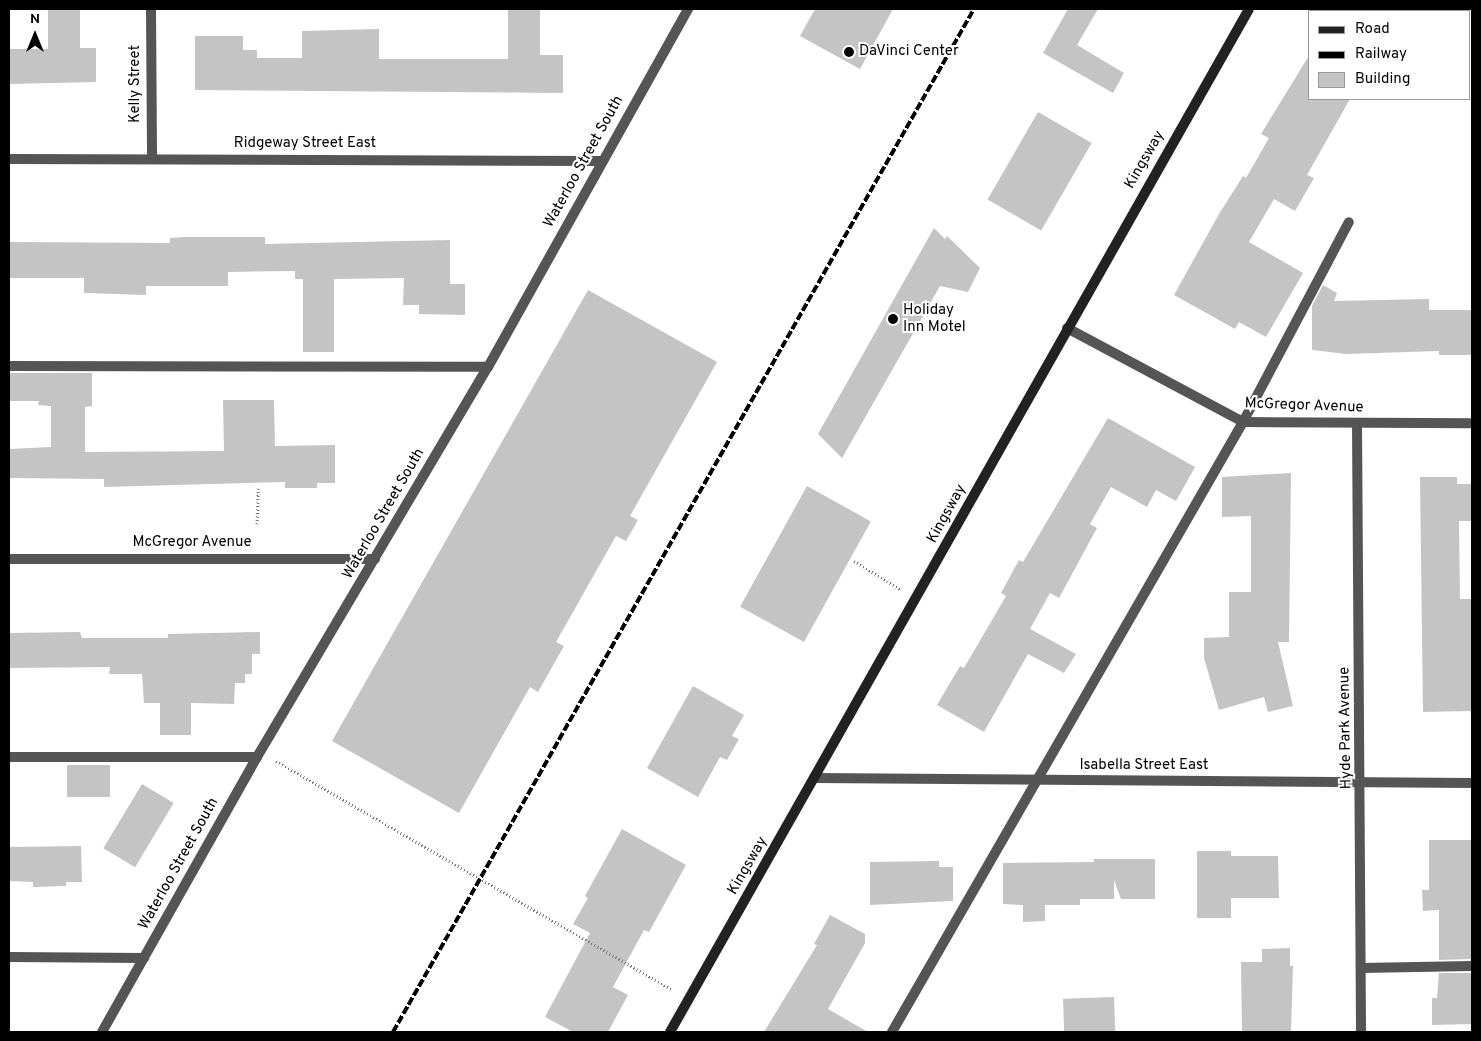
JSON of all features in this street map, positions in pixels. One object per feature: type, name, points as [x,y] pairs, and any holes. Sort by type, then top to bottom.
[{"type":"main road","name":"Kingsway","points":[[670,1032],[816,778],[1067,328],[1249,9]]},
{"type":"street","name":"Kelly Street","points":[[151,9],[152,158]]},
{"type":"street","name":"Waterloo Street South","points":[[102,1032],[258,754],[488,367],[600,161],[688,9]]},
{"type":"street","name":"Ridgeway Street East","points":[[9,158],[600,161]]},
{"type":"street","points":[[892,1032],[1243,422],[1349,222]]},
{"type":"street","name":"McGregor Avenue","points":[[1067,328],[1243,422],[1472,423]]},
{"type":"street","points":[[9,366],[488,367]]},
{"type":"street","name":"Hyde Park Avenue","points":[[1358,423],[1361,1032]]},
{"type":"street","name":"McGregor Avenue","points":[[9,559],[375,559]]},
{"type":"street","points":[[9,757],[258,754]]},
{"type":"street","name":"Isabella Street East","points":[[816,778],[1472,783]]},
{"type":"street","points":[[9,957],[144,958]]},
{"type":"street","points":[[1361,968],[1472,966]]},
{"type":"path","points":[[257,524],[258,488]]},
{"type":"path","points":[[854,561],[917,599]]},
{"type":"path","points":[[258,754],[689,998]]},
{"type":"building","points":[[48,9],[80,9],[80,48],[96,48],[96,82],[9,84],[9,49],[48,49]]},
{"type":"building","points":[[508,9],[540,9],[540,55],[563,55],[563,93],[195,90],[195,36],[243,36],[243,50],[257,50],[257,58],[302,58],[302,31],[379,29],[379,59],[508,59]]},
{"type":"building","name":"DaVinci Center","points":[[815,9],[893,9],[860,69],[800,36]]},
{"type":"building","points":[[1068,9],[1098,9],[1077,45],[1124,73],[1113,93],[1043,53]]},
{"type":"building","points":[[1308,57],[1308,100],[1349,100],[1307,175],[1314,178],[1295,211],[1274,199],[1249,242],[1303,273],[1266,337],[1239,322],[1235,329],[1174,295],[1219,214],[1243,176],[1246,178],[1269,138],[1261,134]]},
{"type":"building","points":[[1038,112],[1092,143],[1041,230],[988,199]]},
{"type":"building","points":[[934,228],[945,239],[947,236],[980,268],[968,292],[940,286],[842,458],[818,434]]},
{"type":"building","points":[[265,237],[265,244],[450,240],[450,284],[465,284],[465,315],[419,314],[419,305],[403,305],[404,278],[334,279],[334,352],[303,352],[303,279],[295,279],[295,271],[228,272],[228,286],[146,286],[146,295],[84,293],[84,278],[9,278],[9,242],[170,243],[170,238]]},
{"type":"building","points":[[1323,285],[1337,293],[1334,301],[1429,299],[1429,310],[1472,310],[1471,355],[1439,355],[1439,351],[1346,354],[1312,350],[1312,306]]},
{"type":"building","points":[[588,290],[717,362],[630,516],[638,520],[626,541],[616,536],[556,642],[564,646],[538,692],[530,687],[459,813],[332,741]]},
{"type":"building","points":[[9,373],[92,373],[92,406],[85,407],[85,452],[224,451],[223,400],[274,400],[275,446],[335,445],[335,483],[317,483],[317,488],[285,488],[285,482],[104,487],[104,479],[9,478],[9,449],[51,447],[51,406],[38,405],[39,401],[9,401]]},
{"type":"building","points":[[1108,418],[1195,467],[1176,501],[1156,490],[1147,507],[1111,487],[1090,524],[1097,528],[1059,598],[1050,593],[1030,629],[1076,654],[1064,673],[1028,654],[984,732],[937,705],[960,666],[964,668],[1006,596],[1001,593],[1019,560],[1023,562]]},
{"type":"building","points":[[1291,473],[1289,642],[1278,642],[1293,706],[1268,712],[1264,697],[1219,710],[1204,658],[1204,638],[1229,637],[1229,592],[1251,592],[1251,516],[1222,517],[1222,477]]},
{"type":"building","points":[[1420,477],[1457,477],[1457,484],[1472,484],[1472,521],[1459,521],[1460,599],[1472,599],[1472,711],[1423,712]]},
{"type":"building","points":[[807,486],[871,521],[804,642],[740,607]]},
{"type":"building","points":[[80,632],[82,638],[168,638],[168,634],[260,632],[260,654],[252,654],[252,674],[245,674],[245,683],[235,683],[234,704],[191,703],[191,735],[160,735],[160,703],[144,703],[142,674],[109,674],[110,667],[9,668],[9,633]]},
{"type":"building","points":[[693,686],[744,715],[732,736],[739,739],[727,760],[720,757],[698,797],[647,768]]},
{"type":"building","points":[[67,765],[110,765],[110,797],[67,797]]},
{"type":"building","points":[[142,784],[174,803],[135,867],[103,848]]},
{"type":"building","points":[[622,829],[686,865],[649,932],[644,930],[613,987],[628,995],[608,1032],[573,1032],[545,1017],[590,933],[573,924],[588,898],[585,896]]},
{"type":"building","points":[[1429,840],[1472,840],[1472,959],[1439,960],[1439,910],[1423,911],[1422,890],[1429,890]]},
{"type":"building","points":[[81,846],[82,882],[66,882],[66,886],[33,887],[33,882],[9,881],[9,847]]},
{"type":"building","points":[[1197,851],[1231,851],[1231,856],[1278,856],[1279,898],[1231,898],[1231,918],[1197,918]]},
{"type":"building","points":[[1094,859],[1155,859],[1155,899],[1121,899],[1114,880],[1114,899],[1080,899],[1080,905],[1045,905],[1045,921],[1023,922],[1023,905],[1003,904],[1003,863],[1094,862]]},
{"type":"building","points":[[939,861],[939,867],[953,867],[953,901],[870,905],[870,862]]},
{"type":"building","points":[[830,915],[865,934],[865,943],[828,1009],[868,1032],[764,1032],[817,945],[814,944]]},
{"type":"building","points":[[1290,948],[1290,966],[1293,966],[1291,1032],[1242,1032],[1241,962],[1262,962],[1262,949]]},
{"type":"building","points":[[1439,973],[1471,973],[1472,1024],[1432,1025],[1432,998],[1437,998]]},
{"type":"building","points":[[1114,997],[1115,1032],[1064,1032],[1063,999]]},
{"type":"railway","points":[[393,1032],[974,9]]},
{"type":"place","name":"DaVinci Center","points":[[849,52]]},
{"type":"place","name":"Holiday Inn Motel","points":[[893,319]]}]
